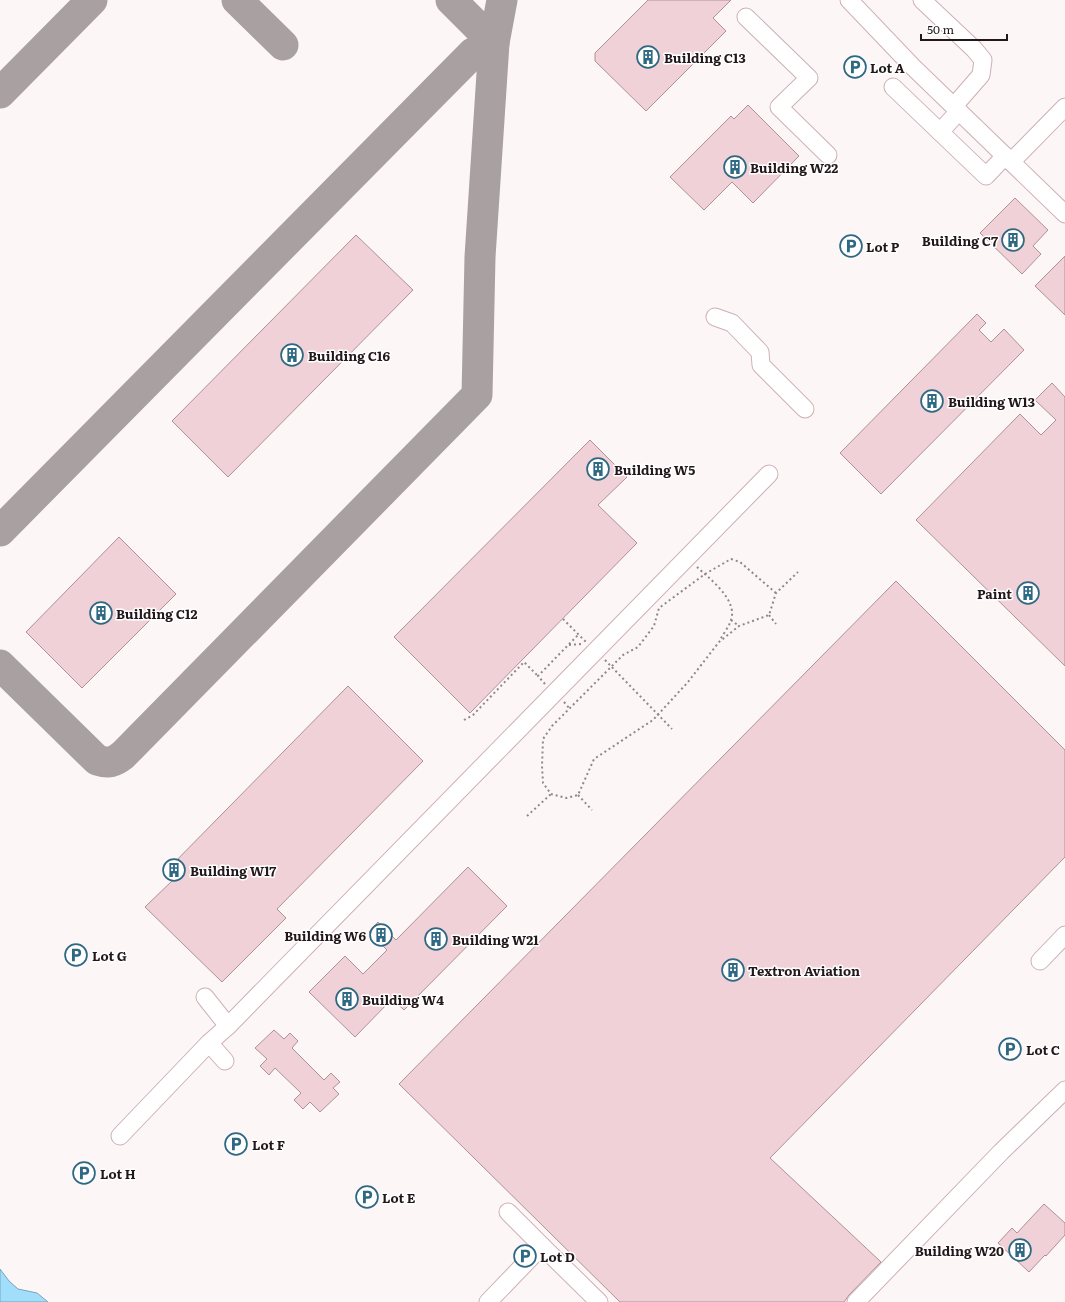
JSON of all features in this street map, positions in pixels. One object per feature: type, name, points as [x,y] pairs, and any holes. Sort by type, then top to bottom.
[{"type":"lane","points":[[850,0],[913,66],[1065,214]]},
{"type":"lane","points":[[922,0],[974,49],[983,60],[982,75],[940,132]]},
{"type":"lane","points":[[746,17],[809,78],[779,107],[828,155]]},
{"type":"lane","points":[[893,87],[986,176],[1008,159],[1065,107]]},
{"type":"lane","points":[[715,317],[732,323],[760,352],[761,365],[806,409]]},
{"type":"lane","points":[[120,1136],[209,1043],[228,1026],[769,474]]},
{"type":"lane","points":[[1040,962],[1065,935]]},
{"type":"lane","points":[[205,997],[228,1026]]},
{"type":"lane","points":[[209,1043],[225,1062]]},
{"type":"lane","points":[[856,1302],[1001,1152],[1065,1090]]},
{"type":"lane","points":[[508,1212],[599,1302]]},
{"type":"lane","points":[[488,1302],[542,1246]]},
{"type":"path","points":[[578,795],[566,798],[551,794],[543,783],[543,739],[552,726],[623,655],[638,647],[654,626],[659,608],[705,574],[731,559],[740,562],[776,593]]},
{"type":"path","points":[[578,795],[594,759],[647,724],[659,714],[688,682],[718,642],[731,620],[732,610],[728,599],[695,565]]},
{"type":"path","points":[[776,624],[770,615],[776,593],[798,572]]},
{"type":"path","points":[[718,642],[739,626],[770,615]]},
{"type":"path","points":[[562,619],[588,643],[569,645]]},
{"type":"path","points":[[731,620],[739,626]]},
{"type":"path","points":[[596,651],[672,729]]},
{"type":"path","points":[[464,720],[473,715],[524,662],[538,676]]},
{"type":"path","points":[[527,816],[551,794]]},
{"type":"path","points":[[578,795],[592,810]]},
{"type":"water","points":[[0,1269],[9,1281],[18,1289],[37,1293],[48,1302],[0,1302]]},
{"type":"building","name":"Building C13","points":[[648,0],[731,0],[713,18],[726,31],[646,111],[595,61],[595,53]]},
{"type":"building","name":"Building W22","points":[[748,105],[799,156],[753,203],[732,182],[704,210],[670,177],[731,116],[734,119]]},
{"type":"building","name":"Building C7","points":[[1015,198],[1048,230],[1033,246],[1041,254],[1022,274],[980,233]]},
{"type":"building","name":"Building C16","points":[[356,235],[413,290],[228,477],[172,421]]},
{"type":"building","points":[[1065,256],[1065,315],[1035,286]]},
{"type":"building","name":"Building W13","points":[[977,314],[986,323],[979,330],[991,342],[1004,329],[1024,350],[881,494],[840,453]]},
{"type":"building","name":"Paint","points":[[1052,383],[1065,397],[1065,666],[916,520],[1020,414],[1041,435],[1056,420],[1035,400]]},
{"type":"building","points":[[590,440],[627,477],[598,505],[637,543],[470,713],[394,637]]},
{"type":"building","name":"Building C12","points":[[119,537],[176,594],[82,688],[26,632]]},
{"type":"building","name":"Textron Aviation","points":[[896,581],[1065,750],[1065,857],[770,1158],[881,1262],[844,1302],[620,1302],[399,1084]]},
{"type":"building","points":[[348,686],[423,761],[277,909],[286,918],[222,982],[145,907],[173,880],[165,872]]},
{"type":"building","name":"Building W21","points":[[468,867],[507,906],[404,1010],[392,999],[355,1037],[309,992],[345,956],[363,974],[387,950],[369,932],[378,922],[396,940]]},
{"type":"building","points":[[274,1030],[284,1039],[290,1033],[298,1041],[292,1048],[324,1080],[331,1073],[340,1082],[333,1088],[339,1094],[320,1112],[310,1102],[303,1109],[294,1100],[301,1093],[275,1068],[269,1075],[260,1066],[267,1059],[255,1048]]},
{"type":"building","points":[[1044,1204],[1065,1223],[1065,1235],[1029,1272],[998,1243],[1012,1228],[1017,1233]]},
{"type":"taxiway","points":[[0,93],[92,0]]},
{"type":"taxiway","points":[[237,0],[283,45]]},
{"type":"taxiway","points":[[0,531],[473,53],[494,43],[451,0]]},
{"type":"taxiway","points":[[0,665],[97,760],[111,762],[117,759],[123,755],[477,395],[480,257],[494,43],[502,0]]},
{"type":"place","name":"Building C13","points":[[648,57]]},
{"type":"place","name":"Lot A","points":[[855,67]]},
{"type":"place","name":"Building W22","points":[[735,167]]},
{"type":"place","name":"Building C7","points":[[1013,240]]},
{"type":"place","name":"Lot P","points":[[851,246]]},
{"type":"place","name":"Building C16","points":[[292,355]]},
{"type":"place","name":"Building W13","points":[[932,401]]},
{"type":"place","name":"Building W5","points":[[598,469]]},
{"type":"place","name":"Paint","points":[[1028,593]]},
{"type":"place","name":"Building C12","points":[[101,613]]},
{"type":"place","name":"Building W17","points":[[174,870]]},
{"type":"place","name":"Building W6","points":[[381,935]]},
{"type":"place","name":"Building W21","points":[[436,939]]},
{"type":"place","name":"Lot G","points":[[76,955]]},
{"type":"place","name":"Textron Aviation","points":[[733,970]]},
{"type":"place","name":"Building W4","points":[[347,999]]},
{"type":"place","name":"Lot C","points":[[1010,1049]]},
{"type":"place","name":"Lot F","points":[[236,1144]]},
{"type":"place","name":"Lot H","points":[[84,1173]]},
{"type":"place","name":"Lot E","points":[[367,1197]]},
{"type":"place","name":"Building W20","points":[[1020,1250]]},
{"type":"place","name":"Lot D","points":[[525,1256]]}]
